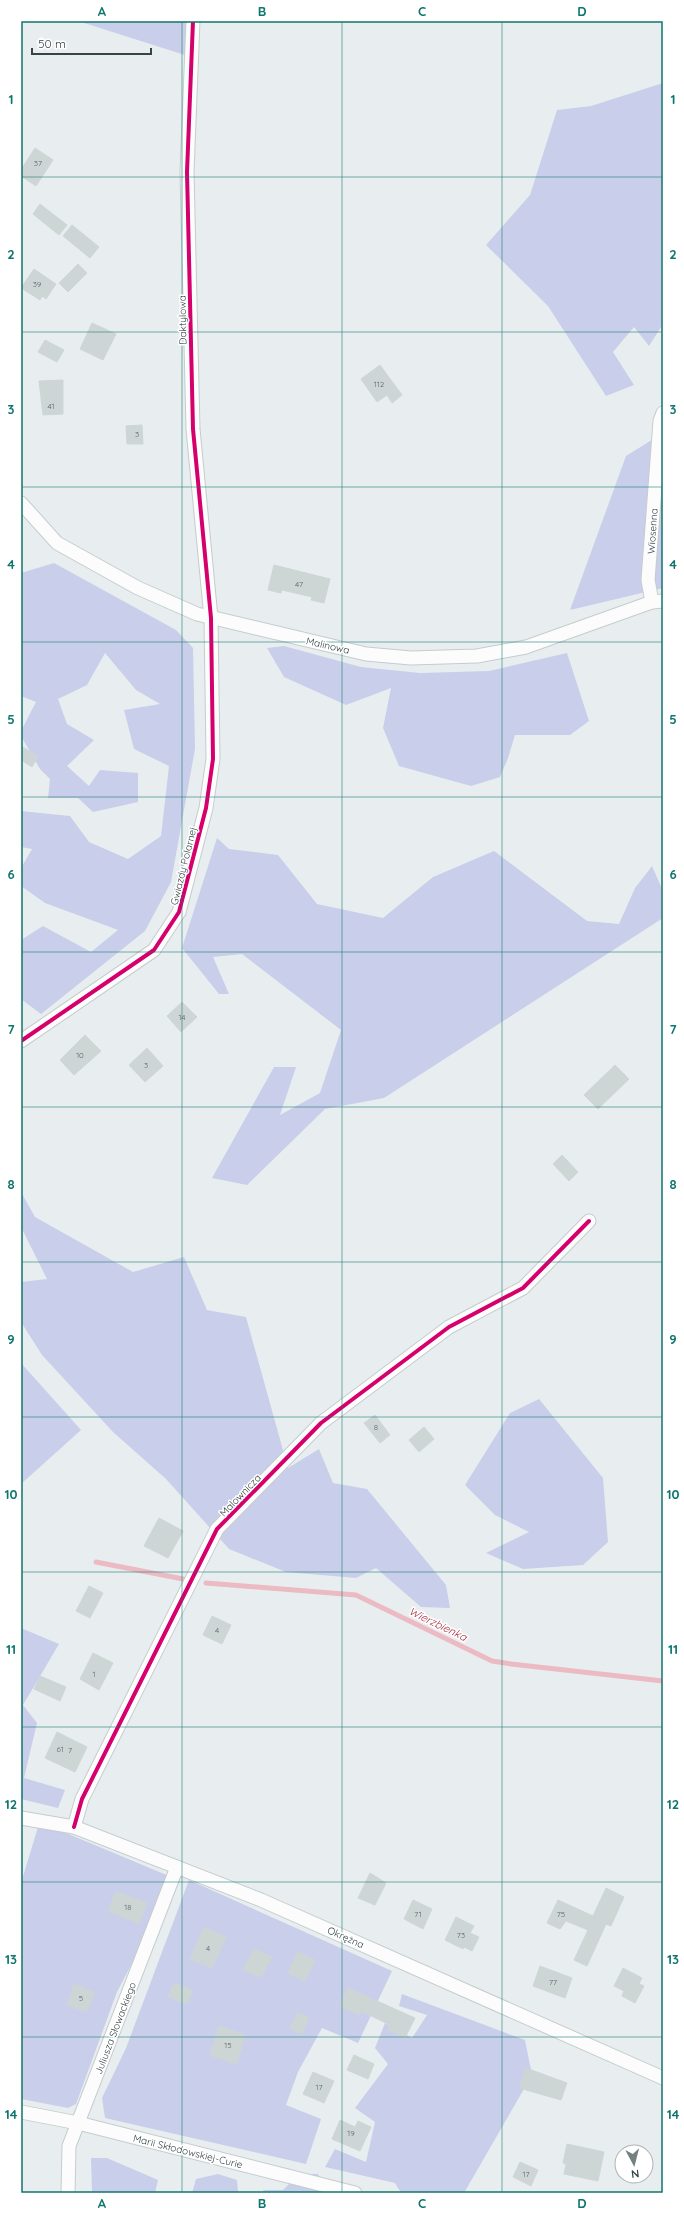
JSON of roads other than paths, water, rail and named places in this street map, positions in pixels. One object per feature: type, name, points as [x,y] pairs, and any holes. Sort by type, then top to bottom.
[{"type":"street","name":"Daktylowa","points":[[193,21],[187,172],[193,429],[211,618]]},
{"type":"street","name":"Wiosenna","points":[[658,601],[648,580],[660,421],[663,413]]},
{"type":"street","name":"Malinowa","points":[[21,503],[56,543],[138,588],[197,614],[366,654],[411,658],[477,656],[526,647],[658,601]]},
{"type":"street","name":"Gwiazdy Polarnej","points":[[21,1041],[154,950],[179,912],[206,808],[213,759],[211,618]]},
{"type":"street","name":"Malownicza","points":[[74,1827],[82,1799],[217,1529],[327,1418],[449,1327],[528,1284],[589,1221]]},
{"type":"street","name":"Okrężna","points":[[21,1818],[74,1827],[261,1900],[663,2078]]},
{"type":"street","name":"Juliusza Słowackiego","points":[[68,2193],[69,2146],[177,1867]]},
{"type":"street","name":"Marii Skłodowskiej-Curie","points":[[21,2112],[78,2123],[355,2193]]},
{"type":"waterway","name":"Wierzbienka","points":[[96,1562],[183,1579]]},
{"type":"waterway","name":"Wierzbienka","points":[[206,1583],[356,1595],[492,1661],[663,1681]]}]
